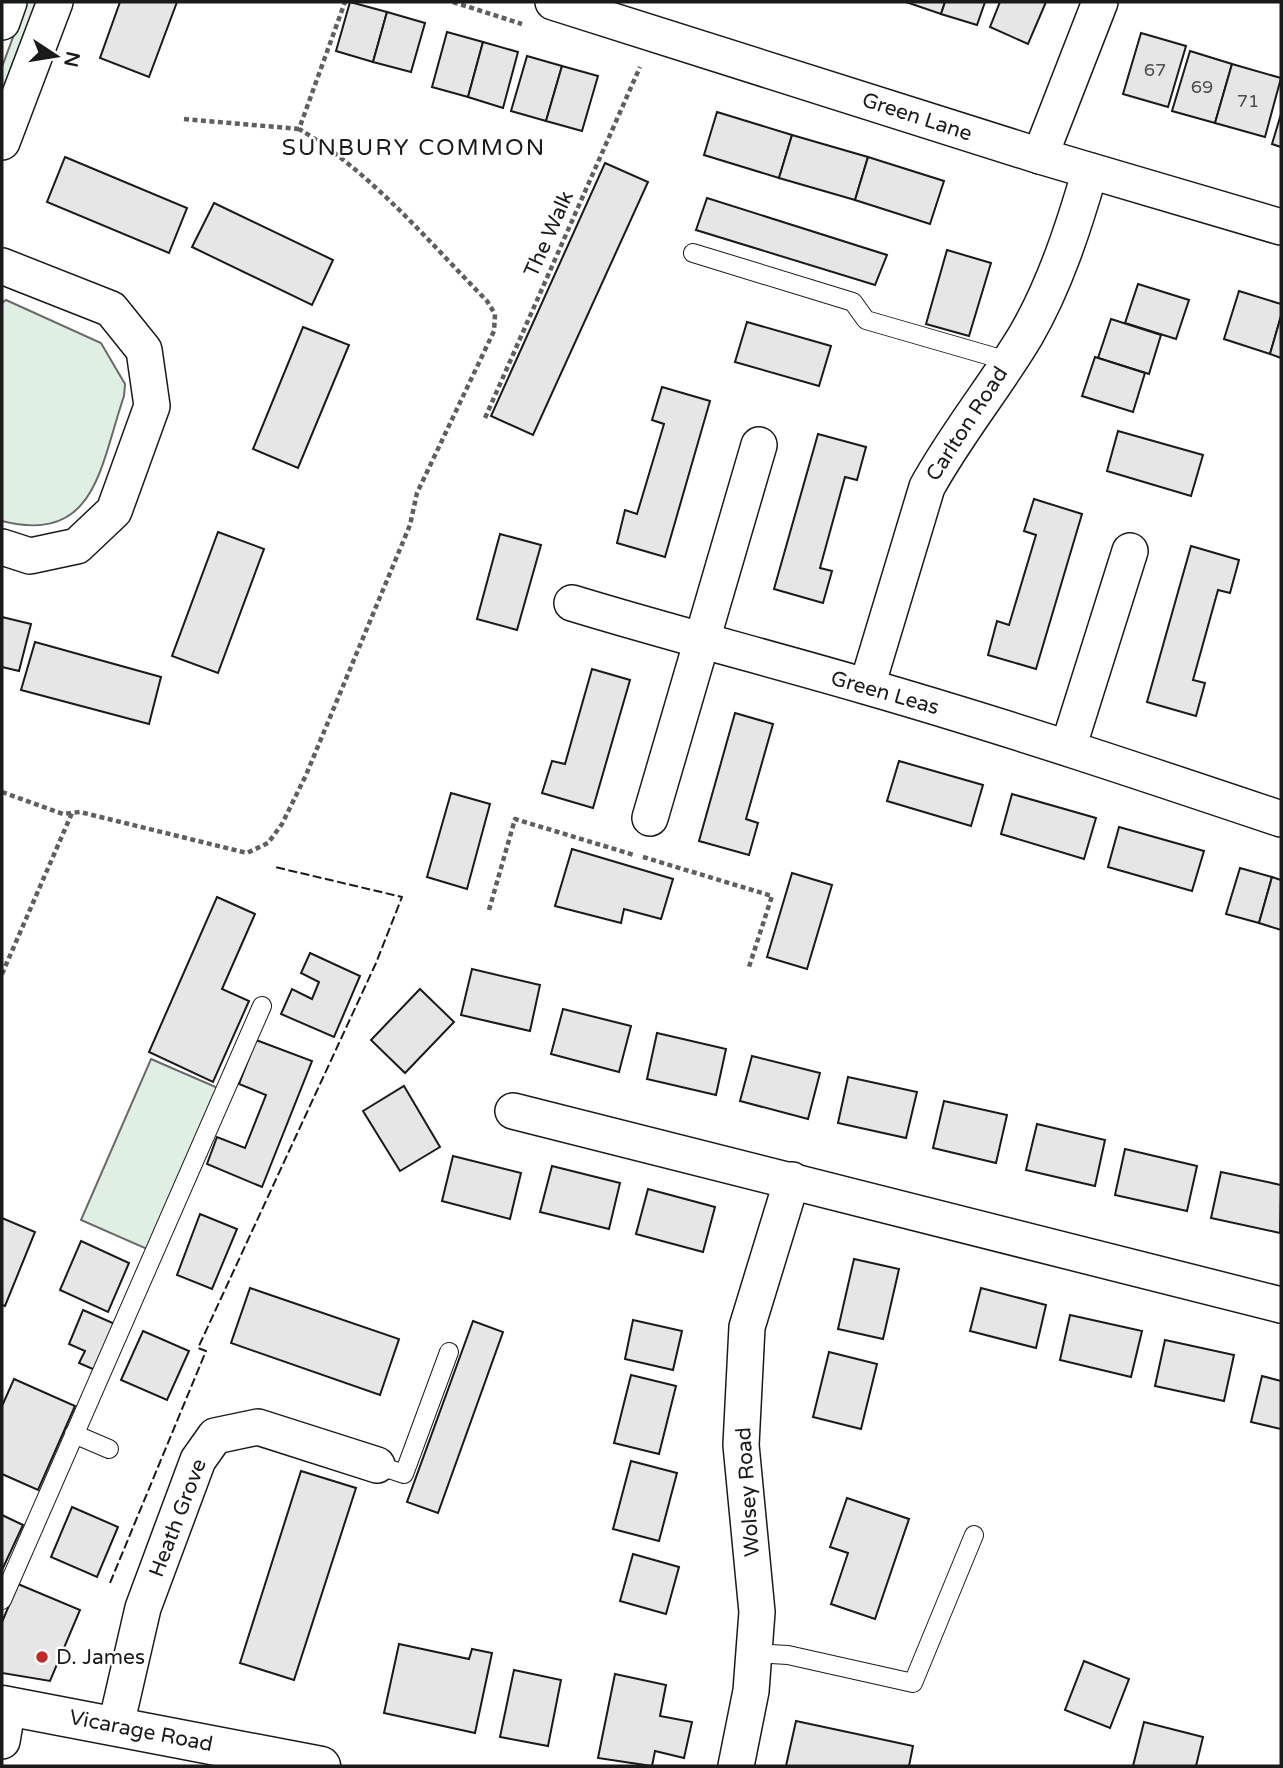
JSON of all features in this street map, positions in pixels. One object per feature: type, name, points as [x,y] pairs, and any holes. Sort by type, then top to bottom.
[{"type":"street","points":[[2,22],[9,2]]},
{"type":"street","points":[[2,142],[55,2]]},
{"type":"street","name":"Green Lane","points":[[553,2],[1040,156],[1281,228]]},
{"type":"street","points":[[1040,156],[1100,2]]},
{"type":"street","name":"Carlton Road","points":[[867,686],[927,487],[1008,361],[1044,299],[1090,171]]},
{"type":"street","points":[[2,266],[111,309],[144,350],[152,406],[114,511],[105,520],[76,546],[30,556],[2,547]]},
{"type":"street","points":[[650,818],[759,445]]},
{"type":"street","points":[[1068,748],[1130,551]]},
{"type":"street","name":"Green Leas","points":[[572,603],[701,642],[867,686],[1068,748],[1281,819]]},
{"type":"street","points":[[513,1111],[1281,1306]]},
{"type":"street","name":"Wolsey Road","points":[[736,1766],[751,1691],[758,1612],[741,1445],[747,1328],[792,1180]]},
{"type":"street","name":"Heath Grove","points":[[116,1725],[143,1608],[198,1460],[215,1436],[258,1427],[377,1465]]},
{"type":"street","name":"Vicarage Road","points":[[4,1717],[116,1725],[321,1766]]},
{"type":"lane","points":[[693,253],[853,302],[866,320],[1008,361]]},
{"type":"lane","points":[[2,1600],[262,1006]]},
{"type":"lane","points":[[377,1465],[404,1474],[449,1352]]},
{"type":"lane","points":[[74,1434],[109,1449]]},
{"type":"lane","points":[[754,1653],[788,1655],[913,1683],[974,1535]]},
{"type":"path","points":[[299,130],[345,2]]},
{"type":"path","name":"The Walk","points":[[485,418],[642,63]]},
{"type":"path","points":[[2,792],[63,814],[80,812],[247,853],[268,843],[282,824],[306,775],[410,525],[417,493],[494,331],[495,314],[488,301],[373,187],[321,143],[299,130],[184,119]]},
{"type":"path","points":[[2,974],[72,813]]},
{"type":"path","points":[[489,910],[515,820],[772,896],[748,970]]},
{"type":"green space","points":[[26,2],[46,2],[2,119],[2,67]]},
{"type":"green space","points":[[6,300],[101,343],[125,384],[124,396],[100,473],[89,494],[76,510],[57,521],[33,525],[2,521],[2,303]]},
{"type":"green space","points":[[151,1059],[218,1088],[147,1249],[81,1220]]},
{"type":"building","points":[[120,2],[177,2],[149,77],[100,58]]},
{"type":"building","points":[[350,2],[387,12],[373,62],[336,51]]},
{"type":"building","points":[[906,2],[945,2],[941,14]]},
{"type":"building","points":[[945,2],[985,2],[977,25],[941,14]]},
{"type":"building","points":[[1000,2],[1046,2],[1028,44],[990,27]]},
{"type":"building","points":[[387,12],[425,23],[411,72],[373,62]]},
{"type":"building","points":[[447,32],[483,42],[468,97],[432,87]]},
{"type":"building","points":[[1141,33],[1186,46],[1168,107],[1123,94]]},
{"type":"building","points":[[483,42],[518,52],[503,108],[468,97]]},
{"type":"building","points":[[1190,51],[1232,64],[1215,123],[1172,111]]},
{"type":"building","points":[[527,56],[562,66],[546,121],[511,111]]},
{"type":"building","points":[[1232,64],[1281,78],[1265,137],[1215,123]]},
{"type":"building","points":[[562,66],[598,76],[582,131],[546,121]]},
{"type":"building","points":[[717,112],[792,135],[779,178],[704,155]]},
{"type":"building","points":[[1281,114],[1281,147],[1272,144]]},
{"type":"building","points":[[792,135],[868,157],[855,200],[779,178]]},
{"type":"building","points":[[65,157],[187,208],[169,253],[47,202]]},
{"type":"building","points":[[868,157],[944,181],[930,224],[855,200]]},
{"type":"building","points":[[605,163],[648,182],[533,435],[491,416]]},
{"type":"building","points":[[707,198],[887,255],[875,285],[696,230]]},
{"type":"building","points":[[214,203],[333,260],[312,305],[192,247]]},
{"type":"building","points":[[947,250],[991,263],[969,336],[926,324]]},
{"type":"building","points":[[1138,284],[1189,300],[1176,339],[1125,323]]},
{"type":"building","points":[[1239,291],[1281,304],[1281,316],[1270,354],[1224,339]]},
{"type":"building","points":[[1281,316],[1281,358],[1270,354]]},
{"type":"building","points":[[1111,319],[1161,335],[1149,374],[1098,358]]},
{"type":"building","points":[[747,322],[831,346],[819,386],[735,362]]},
{"type":"building","points":[[303,327],[349,345],[298,468],[253,449]]},
{"type":"building","points":[[1095,357],[1145,373],[1133,412],[1082,396]]},
{"type":"building","points":[[662,387],[710,401],[665,557],[617,543],[625,510],[637,514],[664,424],[652,420]]},
{"type":"building","points":[[1118,431],[1203,455],[1191,496],[1107,471]]},
{"type":"building","points":[[818,434],[866,447],[857,480],[845,477],[820,568],[832,571],[823,603],[774,589]]},
{"type":"building","points":[[1034,499],[1082,514],[1036,669],[988,655],[997,621],[1009,625],[1036,535],[1024,531]]},
{"type":"building","points":[[218,532],[264,549],[218,673],[172,656]]},
{"type":"building","points":[[500,534],[541,545],[517,630],[477,619]]},
{"type":"building","points":[[1191,546],[1239,560],[1230,593],[1218,590],[1193,680],[1205,683],[1196,716],[1147,702]]},
{"type":"building","points":[[2,617],[31,624],[19,671],[2,667]]},
{"type":"building","points":[[35,642],[161,677],[149,724],[21,690]]},
{"type":"building","points":[[592,669],[630,680],[593,808],[542,793],[552,761],[565,764]]},
{"type":"building","points":[[735,713],[773,724],[746,819],[758,823],[749,855],[699,841]]},
{"type":"building","points":[[899,761],[983,785],[971,826],[887,801]]},
{"type":"building","points":[[451,793],[490,804],[467,889],[427,877]]},
{"type":"building","points":[[1012,794],[1096,818],[1084,859],[1001,834]]},
{"type":"building","points":[[1119,827],[1204,851],[1192,891],[1108,867]]},
{"type":"building","points":[[572,849],[673,879],[661,919],[624,909],[621,923],[555,906]]},
{"type":"building","points":[[1240,868],[1272,877],[1259,923],[1226,914]]},
{"type":"building","points":[[792,873],[832,885],[807,969],[767,957]]},
{"type":"building","points":[[1272,877],[1281,880],[1281,930],[1259,923]]},
{"type":"building","points":[[217,897],[255,914],[222,989],[249,1001],[213,1082],[149,1052]]},
{"type":"building","points":[[310,953],[360,976],[334,1037],[281,1014],[292,989],[312,999],[319,982],[301,973]]},
{"type":"building","points":[[472,969],[540,985],[530,1031],[461,1015]]},
{"type":"building","points":[[420,989],[454,1022],[405,1073],[371,1040]]},
{"type":"building","points":[[563,1009],[631,1026],[619,1072],[551,1054]]},
{"type":"building","points":[[657,1033],[726,1049],[716,1095],[647,1079]]},
{"type":"building","points":[[256,1040],[312,1061],[262,1187],[207,1164],[217,1137],[245,1148],[266,1095],[239,1084]]},
{"type":"building","points":[[752,1056],[820,1073],[808,1119],[740,1101]]},
{"type":"building","points":[[848,1077],[917,1092],[906,1138],[838,1123]]},
{"type":"building","points":[[404,1086],[440,1147],[400,1171],[363,1111]]},
{"type":"building","points":[[944,1101],[1007,1115],[996,1163],[933,1148]]},
{"type":"building","points":[[1037,1124],[1105,1140],[1095,1186],[1026,1170]]},
{"type":"building","points":[[1125,1149],[1197,1166],[1187,1211],[1115,1195]]},
{"type":"building","points":[[453,1156],[521,1173],[510,1219],[442,1201]]},
{"type":"building","points":[[552,1166],[620,1183],[609,1229],[540,1212]]},
{"type":"building","points":[[1221,1172],[1281,1185],[1280,1233],[1211,1218]]},
{"type":"building","points":[[648,1189],[715,1207],[703,1252],[636,1234]]},
{"type":"building","points":[[200,1214],[237,1229],[212,1289],[177,1275]]},
{"type":"building","points":[[2,1218],[35,1232],[5,1306],[2,1305]]},
{"type":"building","points":[[81,1241],[129,1263],[108,1312],[60,1290]]},
{"type":"building","points":[[854,1259],[899,1269],[883,1339],[838,1329]]},
{"type":"building","points":[[250,1288],[399,1339],[380,1395],[231,1343]]},
{"type":"building","points":[[981,1288],[1046,1305],[1036,1348],[970,1331]]},
{"type":"building","points":[[83,1310],[115,1324],[95,1370],[79,1363],[85,1351],[69,1344]]},
{"type":"building","points":[[1070,1315],[1142,1331],[1131,1377],[1060,1360]]},
{"type":"building","points":[[633,1320],[682,1331],[673,1370],[625,1359]]},
{"type":"building","points":[[473,1321],[503,1332],[438,1513],[407,1502]]},
{"type":"building","points":[[143,1331],[189,1351],[167,1400],[121,1380]]},
{"type":"building","points":[[1165,1340],[1234,1355],[1224,1401],[1155,1386]]},
{"type":"building","points":[[829,1352],[877,1364],[861,1429],[813,1417]]},
{"type":"building","points":[[631,1375],[676,1386],[659,1454],[614,1443]]},
{"type":"building","points":[[1262,1376],[1281,1381],[1281,1429],[1251,1422]]},
{"type":"building","points":[[14,1379],[75,1406],[38,1490],[2,1474],[2,1406]]},
{"type":"building","points":[[631,1461],[677,1473],[659,1541],[613,1529]]},
{"type":"building","points":[[301,1471],[356,1488],[294,1680],[240,1663]]},
{"type":"building","points":[[847,1498],[909,1519],[875,1619],[831,1604],[848,1553],[830,1547]]},
{"type":"building","points":[[72,1507],[118,1527],[97,1577],[51,1557]]},
{"type":"building","points":[[2,1515],[23,1525],[2,1570]]},
{"type":"building","points":[[633,1554],[679,1567],[666,1614],[620,1601]]},
{"type":"building","points":[[18,1584],[80,1610],[50,1681],[2,1673],[2,1622]]},
{"type":"building","points":[[399,1644],[469,1659],[472,1649],[492,1653],[475,1733],[384,1713]]},
{"type":"building","points":[[1084,1661],[1129,1679],[1110,1728],[1065,1710]]},
{"type":"building","points":[[514,1670],[561,1680],[548,1746],[500,1737]]},
{"type":"building","points":[[615,1674],[666,1685],[660,1716],[692,1722],[684,1758],[655,1751],[652,1766],[598,1758]]},
{"type":"building","points":[[796,1721],[913,1746],[909,1766],[786,1766]]},
{"type":"building","points":[[1144,1722],[1203,1737],[1196,1766],[1133,1766]]},
{"type":"fence","points":[[110,1583],[206,1351],[198,1348],[376,963],[402,897],[275,867]]},
{"type":"place","name":"D. James","points":[[42,1657]]},
{"type":"district","name":"SUNBURY COMMON","points":[[414,148]]}]
